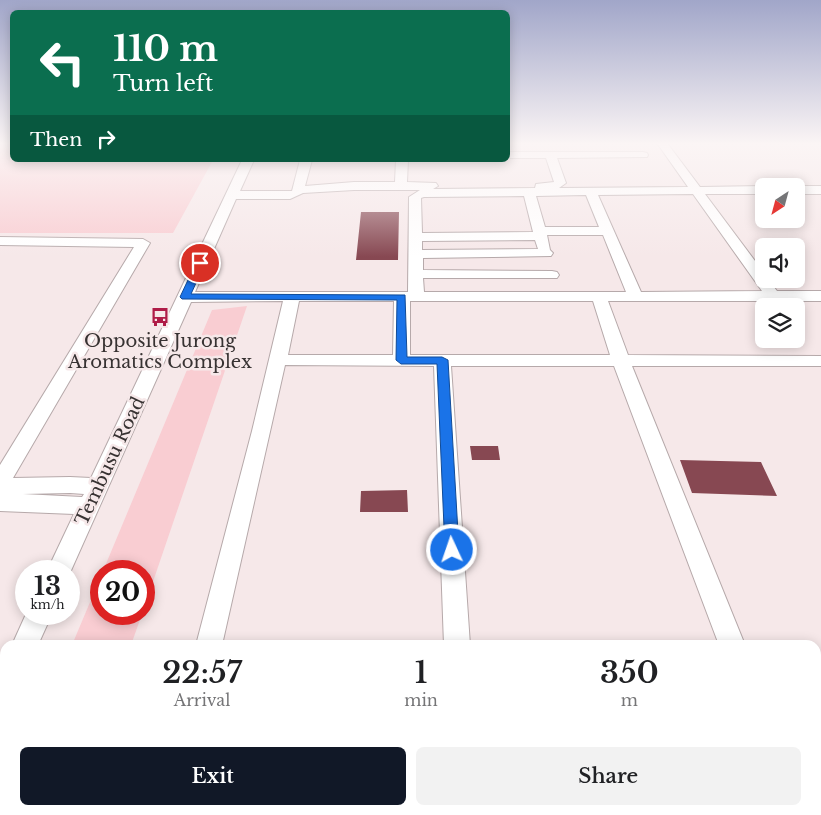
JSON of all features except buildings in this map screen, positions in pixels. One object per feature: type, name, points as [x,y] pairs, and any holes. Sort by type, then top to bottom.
[{"type":"street","name":"Tembusu Road","points":[[64,560],[238,181]]},
{"type":"street","points":[[232,195],[290,195],[297,193],[301,181]]},
{"type":"street","points":[[299,190],[401,185],[554,186],[560,183],[559,181]]},
{"type":"street","points":[[690,181],[773,296]]},
{"type":"street","points":[[696,190],[755,190]]},
{"type":"street","points":[[805,190],[821,190]]},
{"type":"street","points":[[546,253],[415,254],[415,197],[421,193],[529,192],[540,234],[546,253],[558,297],[599,297],[621,360]]},
{"type":"street","points":[[590,192],[636,297],[821,296]]},
{"type":"street","points":[[415,233],[484,237],[540,234]]},
{"type":"street","points":[[0,242],[143,242],[0,485]]},
{"type":"street","points":[[416,274],[552,275]]},
{"type":"street","points":[[185,297],[409,297],[401,360]]},
{"type":"street","points":[[210,640],[262,431],[292,297]]},
{"type":"street","points":[[277,360],[821,361]]},
{"type":"street","points":[[442,360],[457,640]]},
{"type":"street","points":[[0,485],[70,485],[93,496]]},
{"type":"street","points":[[0,502],[93,496]]},
{"type":"street","points":[[27,640],[35,625]]},
{"type":"lane","points":[[529,192],[696,190]]},
{"type":"lane","points":[[540,234],[607,231]]},
{"type":"lane","points":[[415,254],[416,274],[409,297],[558,297]]},
{"type":"lane","points":[[599,297],[636,297]]},
{"type":"lane","points":[[621,360],[730,640]]},
{"type":"shaded area","points":[[0,181],[201,181],[173,233],[0,233]]},
{"type":"shaded area","points":[[247,306],[155,576],[155,560],[108,560],[212,310]]},
{"type":"shaded area","points":[[90,602],[90,625],[138,625],[133,640],[74,640]]},
{"type":"place","name":"Opposite Jurong Aromatics Complex","points":[[160,317]]},
{"type":"route","points":[[200,263],[185,297],[402,297],[401,360],[442,360],[452,550]]}]
